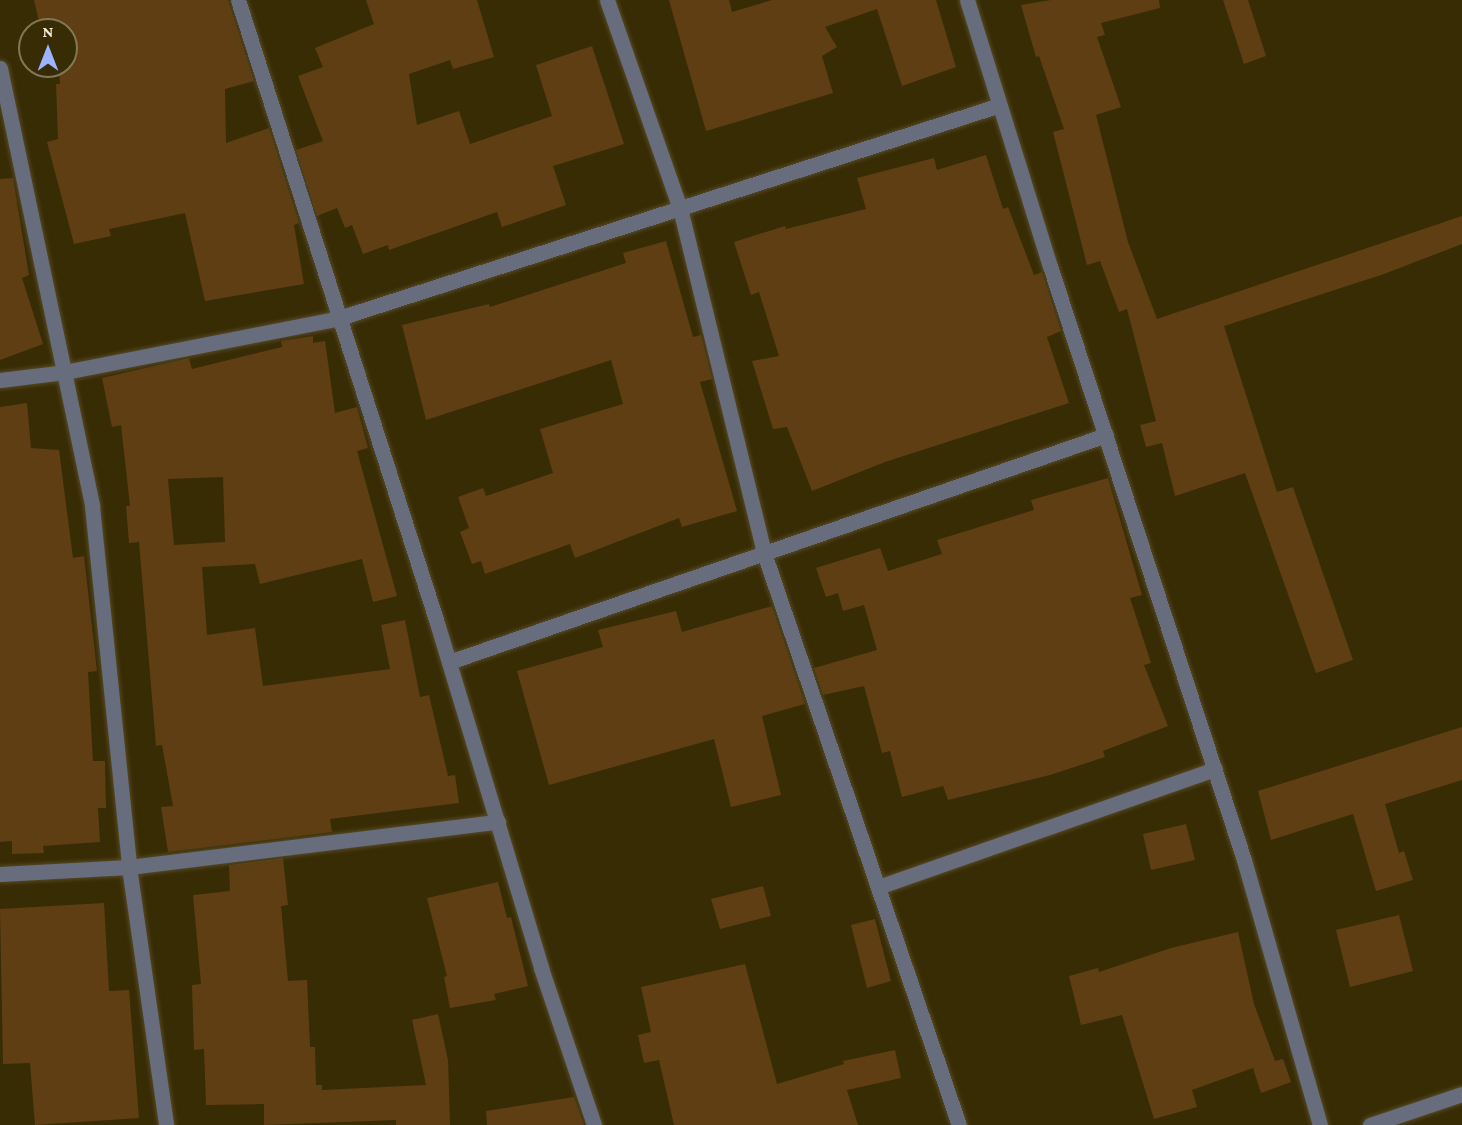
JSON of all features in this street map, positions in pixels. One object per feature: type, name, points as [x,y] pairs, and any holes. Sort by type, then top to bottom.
[{"type":"street","points":[[239,0],[449,662],[541,969],[594,1125]]},
{"type":"street","points":[[607,0],[680,208],[764,553],[959,1125]]},
{"type":"street","points":[[968,0],[1215,769],[1320,1125]]},
{"type":"street","points":[[0,68],[92,506],[129,867],[166,1125]]},
{"type":"street","points":[[0,380],[65,372],[339,318],[1000,105]]},
{"type":"street","points":[[449,662],[1106,435]]},
{"type":"street","points":[[878,887],[1215,769]]},
{"type":"street","points":[[0,874],[129,867],[498,822]]},
{"type":"street","points":[[1370,1125],[1462,1094]]},
{"type":"building","points":[[34,0],[228,0],[254,81],[225,89],[226,143],[269,128],[299,223],[294,225],[304,284],[205,301],[185,213],[109,229],[111,236],[74,244],[47,142],[58,139],[56,84],[60,84],[60,78],[78,78],[78,18],[38,18]]},
{"type":"building","points":[[366,0],[477,0],[494,57],[453,69],[450,60],[409,74],[417,125],[459,111],[470,144],[552,116],[536,65],[592,46],[624,144],[553,166],[566,205],[502,227],[497,212],[389,250],[388,245],[363,254],[352,225],[345,228],[337,208],[317,216],[296,150],[323,141],[298,76],[323,67],[315,48],[374,24]]},
{"type":"building","points":[[669,0],[729,0],[732,12],[772,0],[936,0],[956,67],[902,86],[877,9],[825,27],[837,47],[822,56],[833,93],[706,131]]},
{"type":"building","points":[[1051,0],[1159,0],[1160,8],[1101,23],[1105,35],[1097,37],[1121,107],[1096,115],[1128,242],[1157,319],[1462,216],[1462,244],[1384,274],[1224,326],[1277,492],[1293,487],[1353,660],[1316,673],[1245,473],[1175,496],[1162,443],[1146,447],[1140,425],[1156,421],[1127,309],[1119,312],[1100,261],[1087,265],[1053,132],[1064,129],[1039,56],[1036,57],[1021,5]]},
{"type":"building","points":[[1223,0],[1248,0],[1266,56],[1244,64]]},
{"type":"building","points":[[986,155],[1003,209],[1008,207],[1034,275],[1042,272],[1061,331],[1047,337],[1069,403],[885,462],[812,491],[787,427],[773,429],[752,361],[779,356],[759,292],[751,295],[734,242],[785,226],[786,229],[866,209],[857,178],[934,158],[937,170]]},
{"type":"building","points":[[13,178],[29,275],[22,278],[43,344],[0,360],[0,179]]},
{"type":"building","points":[[666,241],[693,337],[701,335],[712,379],[700,382],[737,511],[682,527],[679,518],[575,558],[570,544],[485,574],[481,561],[472,564],[460,532],[469,528],[458,497],[483,488],[486,496],[553,473],[540,429],[623,404],[611,360],[426,420],[402,325],[489,304],[490,307],[626,263],[623,253]]},
{"type":"building","points":[[313,336],[313,343],[325,341],[335,413],[357,407],[368,448],[357,451],[397,596],[373,602],[362,559],[260,584],[255,564],[202,567],[207,635],[255,628],[263,686],[390,669],[381,625],[405,620],[420,697],[429,695],[448,776],[455,775],[459,803],[330,819],[332,832],[168,852],[161,807],[173,806],[162,745],[156,746],[139,542],[129,543],[126,506],[130,506],[121,425],[112,427],[102,378],[189,358],[192,369],[282,347],[281,341]],"holes":[[[223,477],[225,542],[174,545],[168,479]]]},
{"type":"building","points":[[27,403],[31,448],[59,450],[73,558],[84,556],[97,671],[88,672],[93,761],[105,761],[106,808],[98,808],[100,842],[43,846],[44,853],[12,854],[12,841],[0,842],[0,407]]},
{"type":"building","points":[[1108,478],[1142,595],[1130,598],[1151,663],[1144,665],[1168,726],[1103,751],[1105,757],[1050,775],[948,800],[943,786],[902,797],[890,751],[882,753],[864,686],[823,695],[814,668],[877,650],[864,605],[843,611],[838,593],[826,597],[816,568],[880,548],[888,571],[942,554],[937,540],[1034,510],[1031,500]]},
{"type":"building","points":[[772,606],[805,704],[762,716],[781,795],[731,807],[714,739],[549,785],[517,671],[603,647],[598,630],[676,611],[682,632]]},
{"type":"building","points":[[1462,727],[1462,780],[1385,804],[1399,853],[1404,851],[1413,880],[1376,891],[1353,814],[1271,840],[1258,791]]},
{"type":"building","points":[[1186,824],[1195,860],[1151,870],[1143,834]]},
{"type":"building","points":[[283,858],[288,905],[281,906],[288,981],[307,980],[310,1047],[315,1047],[316,1085],[322,1085],[322,1090],[426,1085],[412,1020],[438,1014],[448,1060],[450,1125],[396,1125],[396,1120],[264,1125],[264,1104],[206,1105],[204,1049],[194,1050],[192,985],[201,984],[193,895],[230,891],[229,865]]},
{"type":"building","points":[[498,882],[507,918],[511,917],[528,986],[494,994],[496,1000],[450,1008],[444,977],[447,976],[427,898]]},
{"type":"building","points":[[763,886],[771,916],[720,929],[711,899]]},
{"type":"building","points":[[104,903],[109,991],[129,990],[139,1118],[35,1125],[30,1063],[3,1064],[0,909]]},
{"type":"building","points":[[1399,915],[1413,971],[1350,987],[1336,930]]},
{"type":"building","points":[[875,919],[891,981],[867,988],[851,925]]},
{"type":"building","points":[[1238,932],[1254,1004],[1275,1061],[1283,1059],[1291,1082],[1261,1093],[1253,1068],[1192,1090],[1197,1107],[1154,1119],[1122,1015],[1081,1025],[1069,976],[1098,968],[1099,972],[1171,948]]},
{"type":"building","points":[[745,964],[777,1084],[844,1064],[843,1061],[895,1050],[901,1078],[847,1090],[858,1125],[674,1125],[659,1060],[644,1063],[638,1035],[651,1032],[641,987]]},
{"type":"building","points":[[574,1097],[584,1125],[487,1125],[486,1111]]}]
